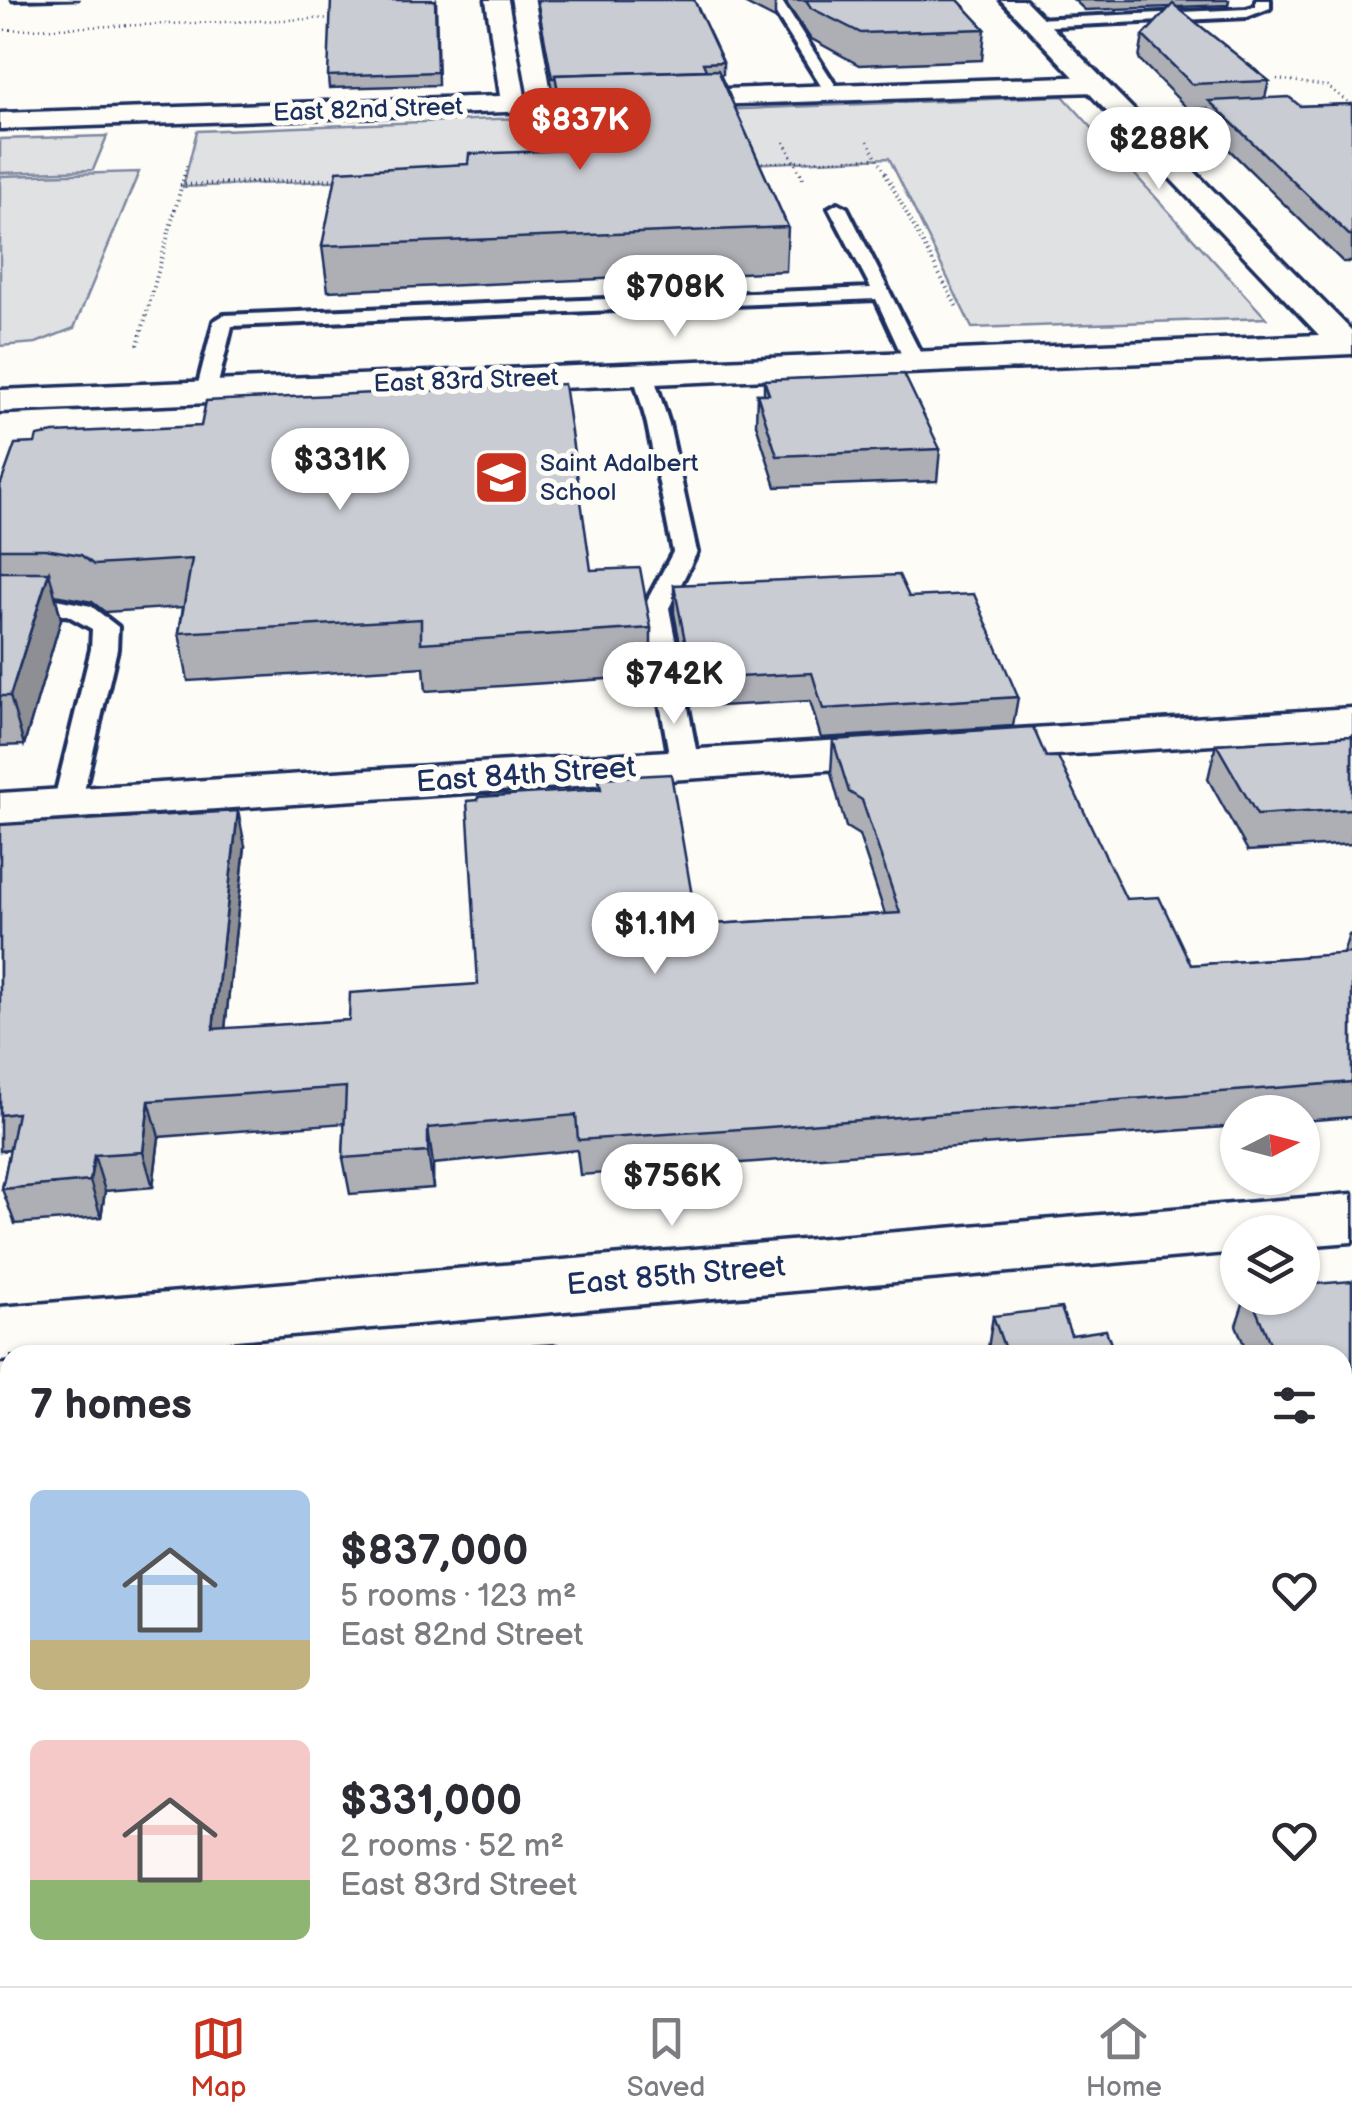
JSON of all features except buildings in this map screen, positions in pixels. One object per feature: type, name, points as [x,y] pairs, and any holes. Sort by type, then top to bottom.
[{"type":"street","points":[[498,0],[514,106]]},
{"type":"street","points":[[1012,0],[1350,346]]},
{"type":"street","name":"East 82nd Street","points":[[0,121],[1095,84]]},
{"type":"street","name":"East 83rd Street","points":[[0,400],[1350,346]]},
{"type":"street","name":"East 84th Street","points":[[0,808],[1352,722]]},
{"type":"street","name":"East 85th Street","points":[[0,1334],[1352,1218]]},
{"type":"lane","points":[[774,0],[833,94]]},
{"type":"lane","points":[[1035,23],[1247,13],[1263,8],[1263,0]]},
{"type":"lane","points":[[1129,120],[1268,113]]},
{"type":"lane","points":[[838,208],[915,362]]},
{"type":"lane","points":[[206,392],[224,320],[882,293]]},
{"type":"lane","points":[[642,374],[658,424],[685,552],[682,569],[662,590],[656,608],[685,765]]},
{"type":"lane","points":[[0,608],[60,606],[91,612],[105,627],[104,650],[67,804]]},
{"type":"path","points":[[0,30],[352,18]]},
{"type":"path","points":[[1274,78],[1326,86],[1349,102]]},
{"type":"path","points":[[867,142],[961,316]]},
{"type":"path","points":[[136,352],[190,154]]},
{"type":"path","points":[[738,164],[876,158]]},
{"type":"path","points":[[180,184],[356,178]]},
{"type":"shaded area","points":[[1063,96],[1266,318],[972,328],[889,158],[183,187],[197,131]]},
{"type":"shaded area","points":[[107,136],[93,170],[0,173],[0,139]]},
{"type":"shaded area","points":[[139,172],[74,328],[36,343],[0,346],[0,176]]},
{"type":"place","name":"Saint Adalbert School","points":[[501,477]]}]
